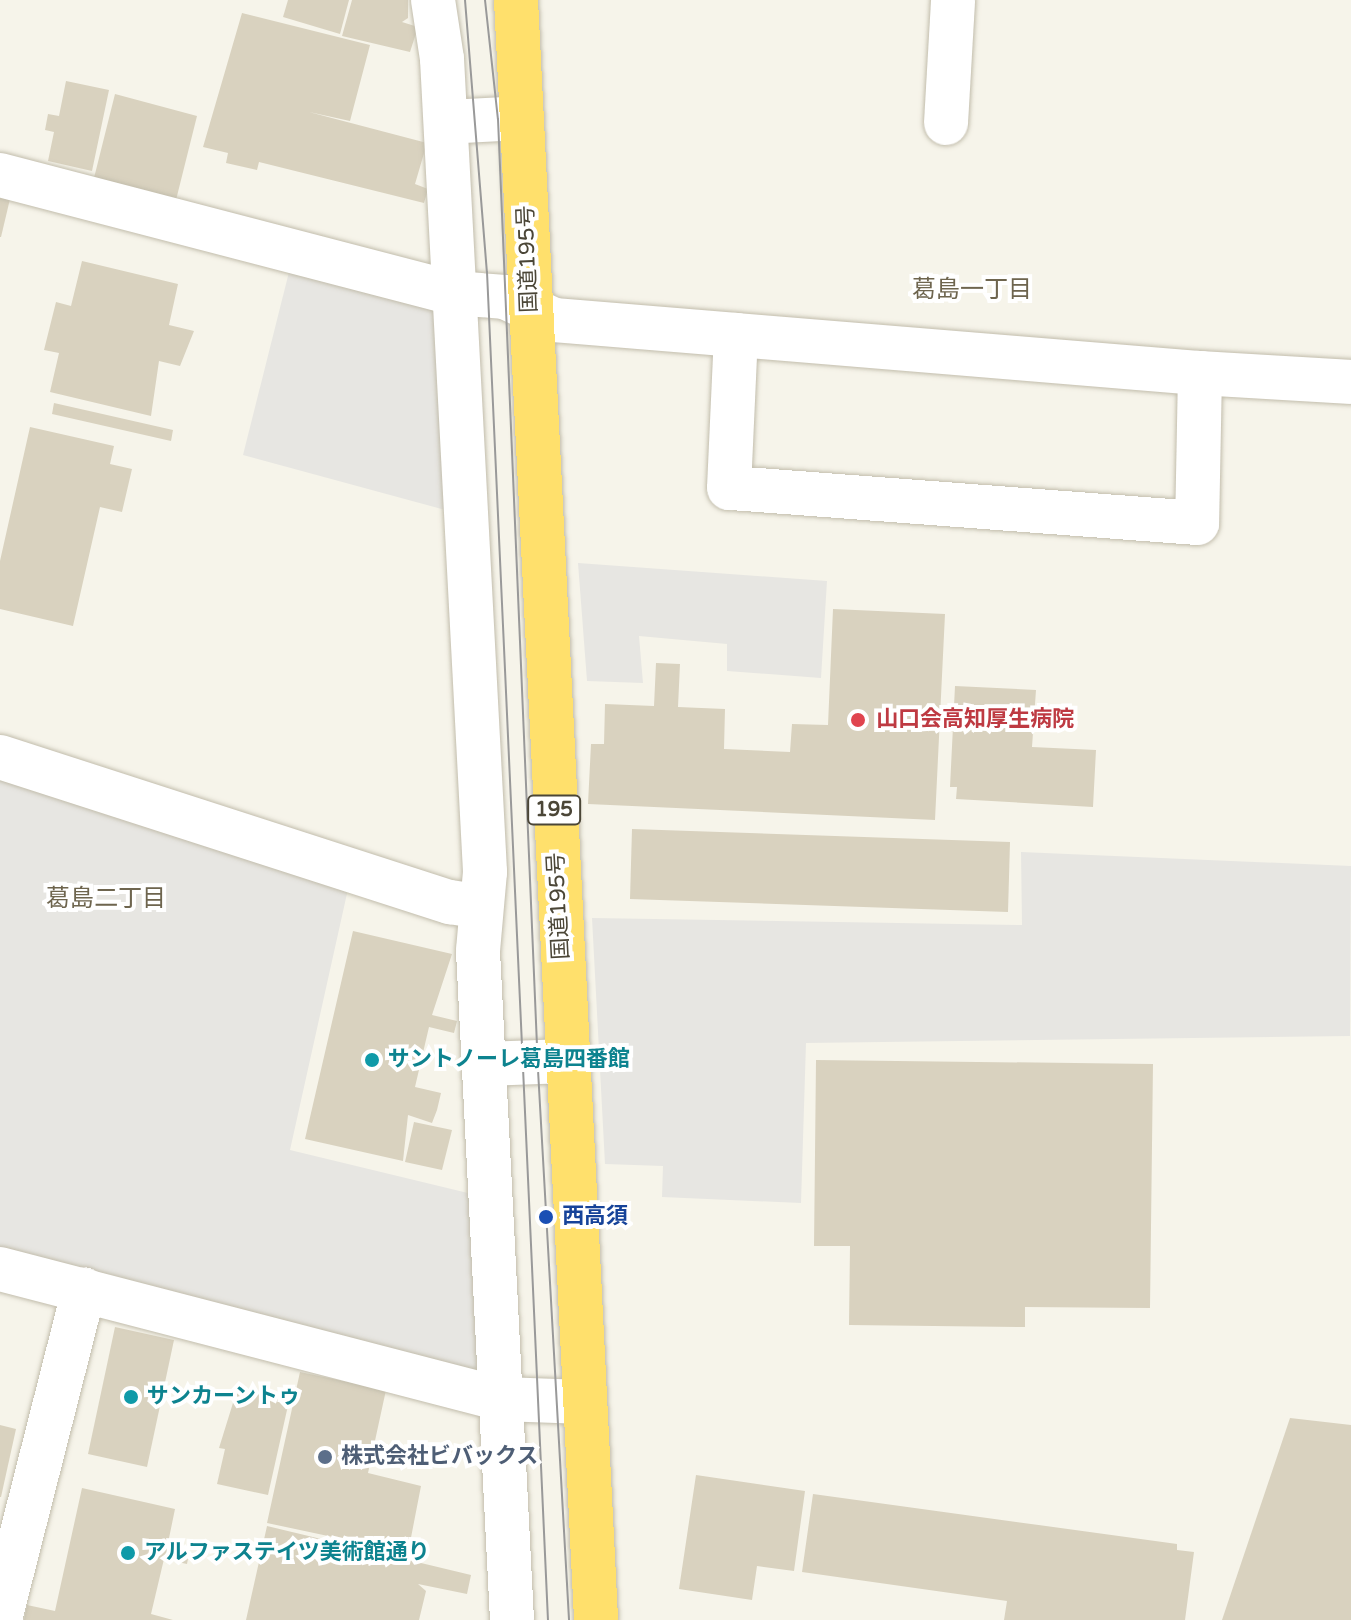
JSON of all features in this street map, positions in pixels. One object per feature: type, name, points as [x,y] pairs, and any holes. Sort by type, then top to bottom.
[{"type":"highway","name":"国道195号","points":[[516,0],[596,1620]]},
{"type":"street","points":[[433,0],[446,122],[485,872],[478,951],[512,1620]]},
{"type":"street","points":[[946,123],[953,0]]},
{"type":"street","points":[[446,122],[522,118]]},
{"type":"street","points":[[0,175],[454,293],[505,297],[554,320],[1200,373],[1351,382]]},
{"type":"street","points":[[736,335],[729,488],[1197,523],[1200,373]]},
{"type":"street","points":[[0,757],[450,902],[481,907]]},
{"type":"street","points":[[484,1064],[567,1061]]},
{"type":"street","points":[[0,1269],[501,1399],[585,1402]]},
{"type":"street","points":[[0,1619],[84,1290]]},
{"type":"shaded area","points":[[289,272],[441,311],[449,511],[243,455]]},
{"type":"shaded area","points":[[578,563],[827,581],[821,678],[727,671],[727,644],[639,636],[643,683],[587,681]]},
{"type":"shaded area","points":[[0,779],[348,889],[290,1150],[472,1194],[481,1377],[0,1253]]},
{"type":"shaded area","points":[[1021,852],[1351,866],[1350,1036],[806,1043],[801,1203],[662,1197],[663,1166],[605,1164],[592,918],[1022,925]]},
{"type":"building","points":[[288,0],[349,0],[340,34],[283,17]]},
{"type":"building","points":[[352,0],[408,0],[408,18],[402,22],[418,27],[410,52],[342,36]]},
{"type":"building","points":[[242,13],[370,45],[350,121],[309,112],[427,143],[415,184],[428,189],[424,203],[259,162],[257,170],[226,163],[228,153],[203,147]]},
{"type":"building","points":[[66,81],[109,90],[92,171],[48,161],[54,132],[45,130],[48,114],[59,116]]},
{"type":"building","points":[[115,94],[197,116],[176,200],[94,178]]},
{"type":"building","points":[[0,196],[10,199],[1,237],[0,237]]},
{"type":"building","points":[[82,261],[178,284],[169,325],[194,331],[180,366],[159,361],[151,416],[50,392],[59,353],[44,350],[56,302],[71,306]]},
{"type":"building","points":[[54,403],[173,430],[171,441],[52,414]]},
{"type":"building","points":[[30,427],[114,446],[110,464],[132,469],[122,512],[100,507],[73,626],[0,609],[0,561]]},
{"type":"building","points":[[833,609],[945,614],[935,820],[588,804],[591,744],[604,744],[605,704],[654,706],[656,663],[680,664],[678,707],[725,709],[724,749],[790,752],[792,724],[828,725]]},
{"type":"building","points":[[955,686],[1036,690],[1032,747],[1096,750],[1093,807],[956,799],[957,787],[950,787]]},
{"type":"building","points":[[632,829],[1010,842],[1008,912],[630,899]]},
{"type":"building","name":"サントノーレ葛島四番館","points":[[353,931],[452,954],[432,1015],[457,1021],[454,1033],[429,1027],[415,1087],[441,1093],[437,1110],[432,1123],[408,1115],[403,1161],[305,1139]]},
{"type":"building","points":[[816,1060],[1153,1064],[1150,1308],[1025,1307],[1025,1327],[849,1325],[850,1246],[814,1246]]},
{"type":"building","points":[[414,1122],[452,1130],[442,1170],[405,1162]]},
{"type":"building","name":"サンカーントゥ","points":[[115,1327],[174,1340],[147,1467],[88,1454]]},
{"type":"building","points":[[300,1372],[386,1390],[368,1473],[421,1486],[408,1553],[267,1523]]},
{"type":"building","points":[[237,1390],[289,1401],[268,1495],[217,1484],[225,1449],[219,1448]]},
{"type":"building","points":[[1290,1418],[1351,1425],[1351,1620],[1222,1620]]},
{"type":"building","points":[[0,1425],[16,1429],[1,1497],[0,1497]]},
{"type":"building","points":[[696,1475],[805,1491],[794,1571],[757,1566],[752,1600],[679,1589]]},
{"type":"building","name":"アルファステイツ美術館通り","points":[[82,1488],[175,1509],[168,1543],[190,1548],[187,1564],[164,1559],[151,1614],[173,1620],[24,1620],[27,1605],[55,1611]]},
{"type":"building","points":[[813,1494],[1177,1544],[1177,1550],[1194,1552],[1185,1620],[1004,1620],[1007,1601],[802,1572]]},
{"type":"building","points":[[267,1526],[471,1575],[467,1594],[418,1584],[426,1591],[419,1620],[246,1620]]},
{"type":"tram line","points":[[465,0],[487,272],[548,1620]]},
{"type":"tram line","points":[[485,0],[498,119],[538,1070],[569,1620]]},
{"type":"place","name":"山口会高知厚生病院","points":[[858,720]]},
{"type":"place","name":"サントノーレ葛島四番館","points":[[372,1060]]},
{"type":"place","name":"西高須","points":[[546,1217]]},
{"type":"place","name":"サンカーントゥ","points":[[131,1397]]},
{"type":"place","name":"株式会社ビバックス","points":[[325,1457]]},
{"type":"place","name":"アルファステイツ美術館通り","points":[[128,1553]]},
{"type":"district","name":"葛島一丁目","points":[[972,290]]},
{"type":"district","name":"葛島二丁目","points":[[106,899]]}]
